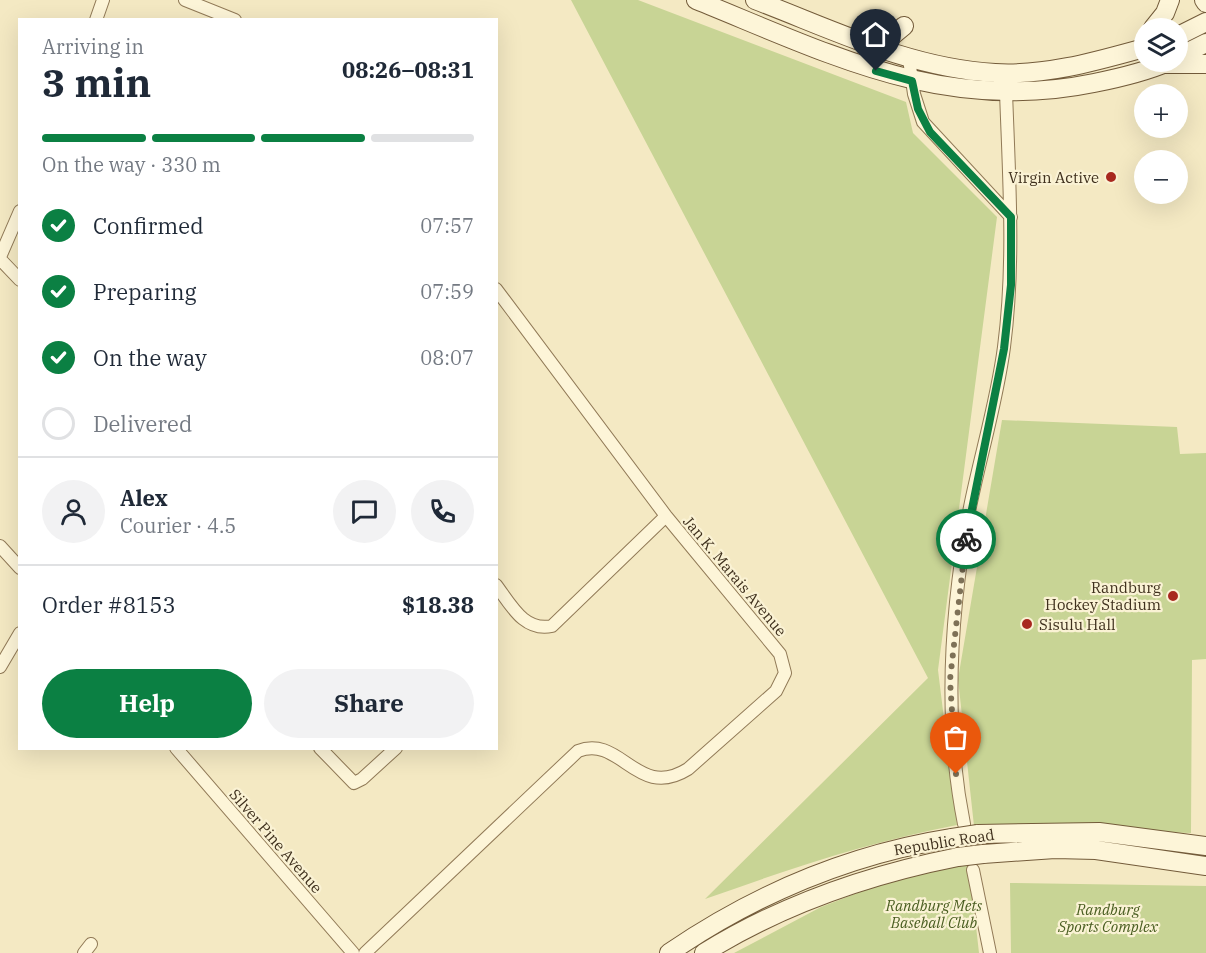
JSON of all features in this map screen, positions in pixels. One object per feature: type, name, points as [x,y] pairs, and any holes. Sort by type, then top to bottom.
[{"type":"main road","points":[[696,0],[876,71],[964,91],[1006,92],[1083,85],[1134,71]]},
{"type":"main road","points":[[755,0],[854,40],[909,59],[997,73],[1043,70],[1099,61],[1134,51]]},
{"type":"main road","points":[[1161,18],[1170,0]]},
{"type":"main road","points":[[1188,31],[1206,22]]},
{"type":"main road","points":[[854,40],[887,40],[904,27]]},
{"type":"main road","points":[[1099,61],[1134,40]]},
{"type":"main road","points":[[1188,52],[1206,43]]},
{"type":"main road","points":[[1188,63],[1206,64]]},
{"type":"main road","name":"Republic Road","points":[[669,953],[725,916],[810,877],[890,850],[965,832],[1099,832],[1206,846]]},
{"type":"main road","name":"Republic Road","points":[[704,953],[780,912],[844,885],[958,857],[1055,849],[1096,850],[1206,866]]},
{"type":"street","points":[[97,18],[103,0]]},
{"type":"street","points":[[186,0],[230,18]]},
{"type":"street","points":[[909,59],[918,109],[926,127],[1011,217]]},
{"type":"street","points":[[965,832],[951,729],[952,641],[970,509],[1004,349],[1011,285],[1006,92]]},
{"type":"street","points":[[18,217],[0,258],[18,278]]},
{"type":"street","name":"Jan K. Marais Avenue","points":[[365,953],[578,752],[599,748],[651,777],[663,780],[676,777],[688,769],[781,683],[784,673],[780,654],[666,516],[498,292]]},
{"type":"street","points":[[498,588],[526,622],[537,627],[552,626],[666,516]]},
{"type":"street","points":[[0,546],[18,566]]},
{"type":"street","points":[[0,666],[18,636]]},
{"type":"street","name":"Silver Pine Avenue","points":[[178,750],[353,953]]},
{"type":"street","points":[[322,750],[354,783],[362,779],[394,750]]},
{"type":"street","points":[[973,870],[990,953]]},
{"type":"green space","points":[[571,0],[638,0],[906,102],[913,133],[997,217],[938,670],[957,825],[861,848],[705,899],[928,678]]},
{"type":"green space","points":[[1002,420],[1177,427],[1180,454],[1206,453],[1206,659],[1192,660],[1191,833],[974,826],[958,679]]},
{"type":"green space","name":"Randburg Mets Baseball Club","points":[[969,864],[979,953],[734,953],[821,907],[891,880]]},
{"type":"green space","name":"Randburg Sports Complex","points":[[1010,883],[1206,886],[1206,953],[1011,953]]},
{"type":"way so far","points":[[956,774],[951,729],[950,680],[952,641],[966,539]]},
{"type":"place","name":"Virgin Active","points":[[1111,177]]},
{"type":"place","name":"Randburg Hockey Stadium","points":[[1173,596]]},
{"type":"place","name":"Sisulu Hall","points":[[1027,624]]},
{"type":"route","points":[[876,71],[912,81],[918,109],[930,132],[986,188],[1011,217],[1011,285],[1004,349],[970,509],[966,539]]}]
